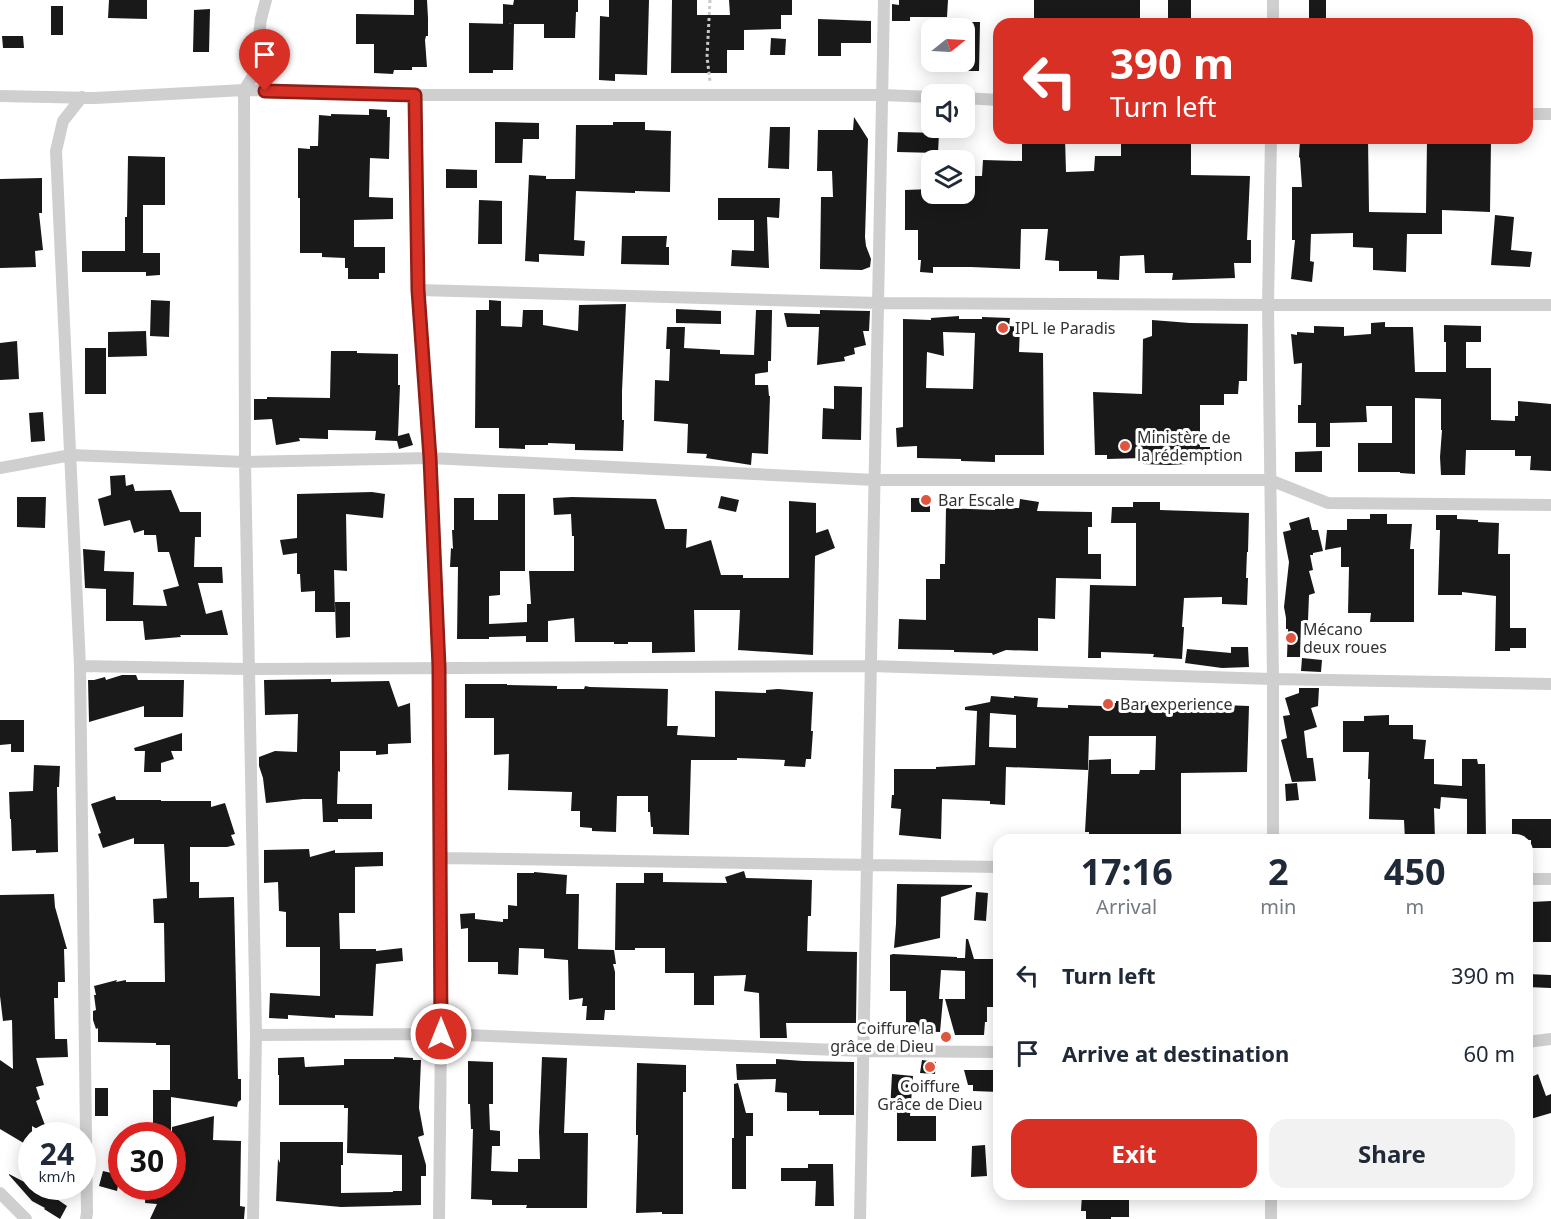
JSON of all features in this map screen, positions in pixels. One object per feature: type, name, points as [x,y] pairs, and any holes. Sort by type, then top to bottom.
[{"type":"street","points":[[253,1219],[256,1035],[245,462],[244,90],[257,70],[257,50],[266,0]]},
{"type":"street","points":[[860,1219],[884,0]]},
{"type":"street","points":[[1273,0],[1273,18]]},
{"type":"street","points":[[0,96],[82,97],[244,90],[415,95],[712,94],[921,97]]},
{"type":"street","points":[[415,95],[418,290],[430,458],[439,667],[441,858],[439,1219]]},
{"type":"street","points":[[82,97],[63,121],[56,151],[80,666],[86,1219]]},
{"type":"street","points":[[975,99],[993,100]]},
{"type":"street","points":[[1533,114],[1551,114]]},
{"type":"street","points":[[1271,144],[1268,306],[1273,834]]},
{"type":"street","points":[[418,290],[878,303],[1268,306],[1551,305]]},
{"type":"street","points":[[0,468],[71,454],[245,462],[430,458],[874,480],[1270,480],[1328,503],[1551,505]]},
{"type":"street","points":[[80,666],[248,669],[871,666],[1273,679],[1551,684]]},
{"type":"street","points":[[441,858],[993,867]]},
{"type":"street","points":[[1533,879],[1551,879]]},
{"type":"street","points":[[256,1035],[441,1034],[864,1051],[993,1052]]},
{"type":"street","points":[[1533,1042],[1551,1040]]},
{"type":"street","points":[[0,1193],[26,1219]]},
{"type":"street","points":[[1271,1200],[1271,1219]]},
{"type":"path","points":[[710,0],[707,57],[712,94]]},
{"type":"building","points":[[109,0],[147,0],[147,19],[108,18]]},
{"type":"building","points":[[414,0],[427,0],[428,36],[425,40],[427,67],[394,70],[393,74],[374,73],[374,44],[356,44],[356,14],[414,15]]},
{"type":"building","points":[[514,0],[578,0],[575,38],[544,38],[544,24],[503,24],[503,4],[513,5]]},
{"type":"building","points":[[609,0],[649,0],[647,75],[615,74],[615,81],[599,80],[600,16],[609,17]]},
{"type":"building","points":[[672,0],[697,0],[697,15],[730,15],[729,0],[792,0],[792,15],[781,15],[781,29],[744,30],[744,50],[727,50],[727,73],[671,73]]},
{"type":"building","points":[[899,0],[948,0],[947,17],[910,17],[910,21],[892,21],[892,4],[899,5]]},
{"type":"building","points":[[1034,0],[1140,0],[1140,18],[1034,18]]},
{"type":"building","points":[[1168,0],[1191,0],[1191,18],[1168,18]]},
{"type":"building","points":[[1309,0],[1326,0],[1326,18],[1309,18]]},
{"type":"building","points":[[51,6],[63,6],[63,35],[51,35]]},
{"type":"building","points":[[210,9],[209,52],[193,52],[194,10]]},
{"type":"building","points":[[818,19],[871,21],[871,43],[841,43],[841,56],[818,56]]},
{"type":"building","points":[[975,22],[980,22],[979,71],[975,71]]},
{"type":"building","points":[[469,23],[514,24],[513,70],[469,73]]},
{"type":"building","points":[[2,36],[23,36],[24,48],[3,48]]},
{"type":"building","points":[[771,38],[786,39],[785,55],[770,55]]},
{"type":"building","points":[[369,109],[387,110],[387,117],[390,117],[389,159],[370,158],[369,197],[393,198],[393,219],[354,220],[354,247],[385,247],[385,273],[379,273],[379,279],[348,279],[345,258],[322,257],[322,253],[300,253],[298,148],[310,149],[310,146],[318,146],[319,115],[369,115]]},
{"type":"building","points":[[854,117],[868,139],[865,237],[871,259],[870,267],[862,270],[820,269],[821,197],[833,197],[832,171],[817,171],[818,130],[853,130]]},
{"type":"building","points":[[495,122],[539,123],[539,139],[523,139],[522,163],[495,163]]},
{"type":"building","points":[[613,122],[645,122],[645,130],[671,131],[670,192],[576,191],[574,240],[585,241],[584,256],[539,254],[539,262],[525,261],[529,175],[546,176],[546,179],[575,179],[576,125],[613,125]]},
{"type":"building","points":[[770,127],[790,127],[789,169],[768,168]]},
{"type":"building","points":[[898,132],[921,133],[921,138],[939,138],[938,150],[897,152]]},
{"type":"building","points":[[1022,144],[1065,144],[1066,172],[1094,171],[1095,156],[1121,156],[1121,144],[1191,144],[1191,175],[1250,176],[1247,240],[1251,240],[1251,263],[1234,263],[1235,278],[1172,280],[1173,273],[1145,273],[1144,255],[1120,256],[1119,280],[1097,279],[1097,271],[1059,271],[1059,261],[1045,260],[1048,229],[1021,229],[1020,269],[933,267],[933,273],[920,272],[918,230],[905,230],[905,190],[921,189],[921,204],[975,204],[975,176],[982,176],[983,160],[1022,161]]},
{"type":"building","points":[[1300,144],[1368,144],[1369,212],[1426,213],[1427,144],[1491,144],[1490,212],[1442,210],[1442,234],[1407,234],[1406,272],[1373,270],[1373,248],[1353,247],[1353,233],[1311,234],[1310,261],[1314,262],[1312,282],[1291,279],[1295,240],[1292,240],[1292,187],[1302,187]]},
{"type":"building","points":[[128,156],[165,157],[165,205],[143,205],[143,253],[160,253],[160,275],[146,276],[146,272],[82,272],[82,251],[125,251]]},
{"type":"building","points":[[446,169],[477,170],[477,188],[446,188]]},
{"type":"building","points":[[42,178],[42,213],[39,213],[43,250],[35,251],[36,267],[0,268],[0,179]]},
{"type":"building","points":[[718,198],[780,198],[779,218],[767,217],[769,268],[731,266],[732,250],[754,251],[754,220],[718,220]]},
{"type":"building","points":[[479,200],[502,201],[502,244],[478,244]]},
{"type":"building","points":[[1495,215],[1514,217],[1511,250],[1532,252],[1530,267],[1491,265]]},
{"type":"building","points":[[622,236],[667,236],[669,265],[621,264]]},
{"type":"building","points":[[151,300],[170,301],[169,337],[150,336]]},
{"type":"building","points":[[489,300],[501,301],[501,326],[522,327],[523,310],[543,310],[543,325],[578,331],[579,305],[626,304],[622,391],[623,451],[575,450],[575,444],[548,443],[548,445],[525,445],[525,449],[499,448],[499,428],[475,428],[476,310],[489,310]]},
{"type":"building","points":[[676,309],[721,311],[721,324],[676,323]]},
{"type":"building","points":[[756,310],[772,310],[771,361],[768,361],[768,372],[755,374],[755,385],[768,385],[770,396],[768,454],[752,453],[751,465],[706,458],[707,454],[687,453],[688,424],[654,421],[655,380],[669,381],[670,349],[666,349],[667,327],[685,327],[684,348],[720,350],[720,354],[754,355]]},
{"type":"building","points":[[820,310],[870,311],[869,331],[863,331],[866,345],[854,348],[855,354],[844,357],[845,361],[817,365],[819,327],[787,327],[784,313],[820,314]]},
{"type":"building","points":[[959,316],[959,319],[1010,318],[1009,326],[1020,327],[1019,352],[1043,353],[1044,455],[995,455],[995,462],[961,461],[961,459],[917,458],[917,446],[897,447],[896,428],[903,427],[903,319],[931,320],[931,318]],"holes":[[[943,332],[975,333],[973,389],[926,388],[927,352],[944,356]]]},
{"type":"building","points":[[1152,320],[1248,324],[1247,381],[1239,381],[1238,394],[1224,394],[1224,405],[1200,405],[1200,447],[1210,447],[1210,462],[1143,464],[1143,458],[1107,459],[1107,455],[1095,455],[1093,392],[1142,394],[1143,339],[1152,336]]},
{"type":"building","points":[[1385,322],[1385,327],[1413,327],[1415,372],[1446,372],[1444,325],[1481,326],[1481,342],[1466,342],[1466,368],[1491,368],[1491,420],[1515,421],[1515,416],[1518,416],[1518,401],[1551,404],[1551,471],[1530,470],[1531,456],[1515,456],[1515,450],[1466,450],[1465,475],[1441,475],[1441,399],[1415,398],[1415,474],[1358,472],[1358,443],[1392,443],[1392,406],[1366,406],[1367,422],[1330,423],[1330,447],[1316,447],[1316,423],[1298,423],[1302,363],[1294,364],[1291,334],[1314,333],[1314,326],[1344,327],[1344,336],[1371,334],[1371,323]]},
{"type":"building","points":[[146,331],[147,356],[108,357],[108,332]]},
{"type":"building","points":[[17,341],[19,379],[0,380],[0,343]]},
{"type":"building","points":[[85,348],[106,348],[106,394],[85,394]]},
{"type":"building","points":[[331,351],[398,354],[398,385],[400,385],[398,436],[409,433],[413,445],[399,449],[397,441],[375,440],[376,431],[328,430],[328,439],[299,438],[300,441],[276,445],[272,419],[254,420],[254,399],[267,399],[267,397],[330,398]]},
{"type":"building","points":[[834,386],[862,387],[861,440],[822,439],[823,408],[834,409]]},
{"type":"building","points":[[43,412],[45,441],[31,442],[29,413]]},
{"type":"building","points":[[1322,451],[1322,472],[1295,472],[1295,452]]},
{"type":"building","points":[[125,475],[126,486],[133,484],[135,491],[171,490],[180,512],[201,512],[201,537],[195,537],[194,567],[222,567],[223,583],[198,583],[206,614],[222,610],[228,635],[180,635],[181,637],[145,640],[143,621],[106,621],[106,589],[85,588],[83,549],[105,551],[104,571],[134,572],[133,605],[167,606],[163,590],[179,586],[169,552],[158,552],[156,535],[144,535],[144,530],[134,533],[130,520],[104,526],[98,499],[111,495],[110,476]]},
{"type":"building","points":[[372,492],[385,494],[383,518],[346,514],[347,571],[334,570],[335,612],[315,612],[315,591],[301,592],[300,574],[297,574],[297,553],[283,555],[280,540],[297,538],[297,494]]},
{"type":"building","points":[[498,494],[525,494],[525,571],[500,571],[500,595],[489,596],[489,624],[527,622],[527,604],[531,604],[529,571],[574,571],[574,536],[572,536],[571,514],[554,515],[553,498],[656,499],[665,529],[687,529],[686,548],[711,540],[721,575],[743,575],[743,578],[789,578],[789,501],[816,503],[816,533],[828,529],[835,548],[815,556],[813,655],[738,650],[740,610],[694,610],[695,652],[652,653],[652,642],[614,644],[614,642],[575,642],[574,618],[548,621],[548,642],[526,642],[526,636],[457,639],[458,567],[450,567],[451,548],[453,549],[454,498],[474,498],[474,520],[498,520]]},
{"type":"building","points":[[721,496],[739,500],[736,512],[718,508]]},
{"type":"building","points":[[17,497],[46,497],[45,528],[17,527]]},
{"type":"building","points":[[911,498],[930,498],[930,512],[911,512]]},
{"type":"building","points":[[1020,499],[1039,502],[1037,511],[1092,512],[1092,527],[1088,527],[1088,554],[1101,554],[1101,579],[1056,578],[1055,619],[1038,618],[1038,651],[1006,650],[993,655],[992,653],[954,652],[954,650],[898,649],[899,619],[926,620],[926,579],[940,579],[940,564],[945,564],[946,508],[995,510],[995,508],[1019,508]]},
{"type":"building","points":[[1133,502],[1160,502],[1160,510],[1249,513],[1247,605],[1222,604],[1222,597],[1184,598],[1182,659],[1153,657],[1154,654],[1101,652],[1101,658],[1088,658],[1090,585],[1136,586],[1136,523],[1111,523],[1112,507],[1133,507]]},
{"type":"building","points":[[1370,514],[1387,514],[1387,524],[1412,524],[1410,549],[1414,549],[1414,622],[1370,622],[1371,613],[1348,613],[1349,567],[1341,567],[1341,547],[1325,550],[1327,530],[1347,530],[1347,519],[1370,519]]},
{"type":"building","points":[[1436,515],[1457,515],[1457,519],[1499,523],[1498,554],[1510,554],[1510,628],[1526,628],[1526,648],[1495,651],[1496,596],[1462,592],[1462,595],[1438,595],[1440,530],[1436,530]]},
{"type":"building","points":[[1309,517],[1312,530],[1318,530],[1323,551],[1310,555],[1313,570],[1309,571],[1315,593],[1309,595],[1308,621],[1301,621],[1300,657],[1287,657],[1288,629],[1286,629],[1284,607],[1289,562],[1283,532],[1291,530],[1289,523]]},
{"type":"building","points":[[335,602],[350,602],[350,637],[336,638]]},
{"type":"building","points":[[1231,647],[1248,647],[1249,667],[1222,668],[1185,663],[1187,649],[1231,653]]},
{"type":"building","points":[[1302,658],[1322,660],[1321,672],[1301,671]]},
{"type":"building","points":[[122,675],[136,675],[138,680],[184,680],[183,717],[144,717],[144,706],[89,722],[88,680],[105,677],[106,680]]},
{"type":"building","points":[[331,679],[331,682],[389,681],[398,707],[410,703],[411,743],[388,744],[388,754],[376,755],[376,751],[340,751],[337,804],[372,804],[372,819],[338,819],[338,822],[323,822],[322,799],[266,803],[259,757],[275,751],[297,752],[298,714],[265,715],[264,680]]},
{"type":"building","points":[[465,684],[557,686],[557,689],[584,689],[585,686],[668,689],[667,726],[678,726],[677,735],[715,737],[715,691],[766,693],[766,690],[778,689],[813,692],[811,759],[806,759],[805,767],[784,766],[785,760],[737,758],[737,760],[691,760],[689,835],[653,834],[650,812],[648,812],[648,796],[617,796],[616,832],[592,831],[592,828],[580,827],[580,811],[571,811],[572,792],[508,790],[509,754],[494,755],[494,718],[465,718]]},
{"type":"building","points":[[1299,688],[1319,688],[1318,706],[1311,708],[1317,727],[1304,731],[1307,758],[1313,758],[1316,781],[1292,782],[1281,740],[1287,738],[1283,716],[1290,715],[1285,698],[1299,693]]},
{"type":"building","points":[[991,696],[1038,698],[1037,707],[1102,706],[1102,703],[1116,703],[1116,701],[1159,702],[1158,707],[1183,708],[1183,712],[1222,712],[1222,705],[1249,706],[1247,772],[1181,773],[1181,834],[1089,834],[1085,832],[1089,760],[1111,759],[1111,774],[1139,774],[1140,770],[1155,770],[1156,736],[1089,736],[1088,770],[1006,767],[1005,805],[990,804],[990,801],[942,799],[941,839],[899,835],[901,809],[891,808],[892,795],[894,795],[894,769],[936,769],[936,767],[975,765],[977,711],[965,710],[965,707],[990,702]],"holes":[[[990,713],[1016,715],[1016,748],[989,747]]]},
{"type":"building","points":[[1389,715],[1389,725],[1413,725],[1413,739],[1426,740],[1424,759],[1434,759],[1434,784],[1462,786],[1462,759],[1477,759],[1478,764],[1485,764],[1486,834],[1467,834],[1467,799],[1441,797],[1440,809],[1434,808],[1435,834],[1405,834],[1404,820],[1369,819],[1369,752],[1343,752],[1343,721],[1364,721],[1364,716]]},
{"type":"building","points":[[0,720],[24,720],[24,752],[11,752],[11,744],[0,745]]},
{"type":"building","points":[[182,733],[182,751],[171,751],[174,759],[161,763],[161,772],[144,772],[145,751],[135,751],[134,748]]},
{"type":"building","points":[[34,765],[60,766],[59,787],[57,787],[58,852],[12,851],[9,792],[33,791]]},
{"type":"building","points":[[1297,783],[1299,800],[1286,801],[1285,784]]},
{"type":"building","points":[[115,796],[116,800],[211,801],[211,807],[225,803],[235,834],[231,835],[235,845],[190,847],[190,882],[199,882],[199,898],[234,897],[238,1079],[241,1079],[241,1100],[237,1107],[171,1097],[171,1122],[153,1122],[153,1090],[170,1090],[170,1045],[98,1042],[98,1028],[96,1029],[93,1020],[93,1011],[96,1010],[94,986],[117,980],[116,982],[126,980],[126,982],[165,982],[164,923],[154,923],[153,899],[167,898],[164,844],[134,844],[134,838],[103,848],[98,834],[101,833],[91,804]]},
{"type":"building","points":[[1512,819],[1551,819],[1551,848],[1533,848],[1533,834],[1512,834]]},
{"type":"building","points":[[309,849],[310,857],[335,850],[335,853],[383,852],[383,866],[355,867],[355,913],[339,913],[340,949],[376,949],[376,951],[402,948],[403,961],[376,964],[373,1016],[335,1015],[335,1018],[288,1015],[288,1019],[269,1018],[270,993],[320,996],[320,947],[286,947],[286,912],[279,911],[278,882],[264,883],[264,850]]},
{"type":"building","points":[[744,871],[746,878],[812,880],[807,951],[857,952],[856,1023],[786,1023],[787,1038],[760,1038],[759,993],[744,991],[746,975],[714,976],[714,1005],[694,1005],[694,973],[665,973],[665,948],[615,950],[616,883],[644,883],[644,873],[663,873],[663,882],[727,883],[725,877]]},
{"type":"building","points":[[517,873],[567,875],[566,894],[579,894],[578,949],[614,950],[615,1010],[605,1010],[604,1020],[586,1020],[587,1006],[582,1006],[583,998],[569,1000],[568,960],[544,958],[544,949],[519,948],[518,975],[498,974],[498,962],[468,962],[468,928],[461,929],[460,914],[475,913],[475,919],[503,922],[503,919],[508,919],[508,905],[517,906]]},
{"type":"building","points":[[897,884],[972,885],[972,887],[941,897],[940,938],[894,948]]},
{"type":"building","points":[[976,892],[988,893],[986,921],[974,920]]},
{"type":"building","points":[[54,894],[55,907],[67,949],[64,949],[65,982],[58,982],[58,998],[54,998],[55,1039],[67,1039],[68,1057],[36,1058],[44,1085],[36,1087],[40,1099],[36,1101],[44,1122],[18,1122],[18,1140],[0,1129],[0,1060],[13,1069],[12,1020],[3,1021],[0,996],[0,895]]},
{"type":"building","points":[[1551,901],[1551,942],[1533,942],[1533,902]]},
{"type":"building","points":[[966,939],[968,939],[974,959],[993,959],[993,1007],[987,1007],[984,1035],[955,1035],[945,999],[965,999],[965,971],[941,970],[939,999],[943,999],[940,1032],[906,1031],[906,991],[890,991],[890,955],[965,958]]},
{"type":"building","points":[[1533,974],[1551,975],[1551,988],[1533,987]]},
{"type":"building","points":[[304,1057],[305,1067],[344,1065],[344,1059],[394,1059],[394,1057],[421,1060],[419,1108],[424,1135],[418,1137],[426,1165],[426,1176],[421,1176],[421,1205],[341,1207],[276,1201],[280,1142],[343,1142],[341,1193],[402,1191],[402,1155],[347,1153],[348,1108],[344,1108],[344,1105],[279,1105],[278,1058]]},
{"type":"building","points":[[542,1057],[567,1058],[564,1133],[588,1133],[587,1208],[526,1208],[527,1205],[492,1205],[492,1200],[471,1199],[473,1129],[471,1129],[470,1104],[468,1104],[468,1061],[493,1062],[493,1104],[489,1104],[490,1130],[500,1131],[500,1146],[492,1146],[491,1171],[518,1172],[518,1159],[540,1159]]},
{"type":"building","points":[[776,1059],[854,1062],[854,1115],[819,1115],[819,1111],[787,1111],[787,1093],[775,1092],[776,1079],[737,1080],[736,1064],[776,1064]]},
{"type":"building","points":[[922,1060],[936,1062],[935,1074],[920,1073]]},
{"type":"building","points":[[637,1063],[686,1065],[686,1092],[683,1092],[683,1214],[636,1213]]},
{"type":"building","points":[[964,1070],[993,1070],[993,1092],[973,1091],[973,1085],[968,1085]]},
{"type":"building","points":[[892,1074],[913,1076],[910,1116],[936,1116],[936,1141],[897,1141],[897,1112],[890,1111]]},
{"type":"building","points":[[1538,1074],[1546,1096],[1551,1094],[1551,1113],[1533,1118],[1533,1076]]},
{"type":"building","points":[[738,1083],[746,1113],[753,1113],[753,1136],[746,1136],[746,1189],[732,1189],[734,1084]]},
{"type":"building","points":[[95,1088],[108,1088],[108,1116],[95,1116]]},
{"type":"building","points":[[214,1116],[213,1140],[241,1141],[240,1206],[245,1207],[244,1219],[150,1219],[157,1204],[145,1203],[145,1200],[186,1200],[186,1123]]},
{"type":"building","points":[[985,1145],[987,1176],[971,1177],[972,1146]]},
{"type":"building","points":[[808,1164],[833,1164],[834,1206],[815,1206],[816,1181],[781,1181],[781,1168],[808,1168]]},
{"type":"building","points":[[103,1171],[108,1172],[108,1188],[99,1186]]},
{"type":"building","points":[[9,1175],[18,1179],[18,1185]]},
{"type":"building","points":[[58,1200],[67,1206],[60,1219],[32,1201]]},
{"type":"building","points":[[1082,1200],[1129,1200],[1129,1217],[1086,1219],[1086,1211],[1081,1211]]},
{"type":"place","name":"IPL le Paradis","points":[[1003,328]]},
{"type":"place","name":"Ministère de la rédemption","points":[[1125,446]]},
{"type":"place","name":"Bar Escale","points":[[926,500]]},
{"type":"place","name":"Mécano deux roues","points":[[1291,638]]},
{"type":"place","name":"Bar experience","points":[[1108,704]]},
{"type":"place","name":"Coiffure la grâce de Dieu","points":[[946,1037]]},
{"type":"place","name":"Coiffure Grâce de Dieu","points":[[930,1067]]},
{"type":"route","points":[[265,91],[415,95],[418,290],[430,458],[439,667],[441,1034]]}]
